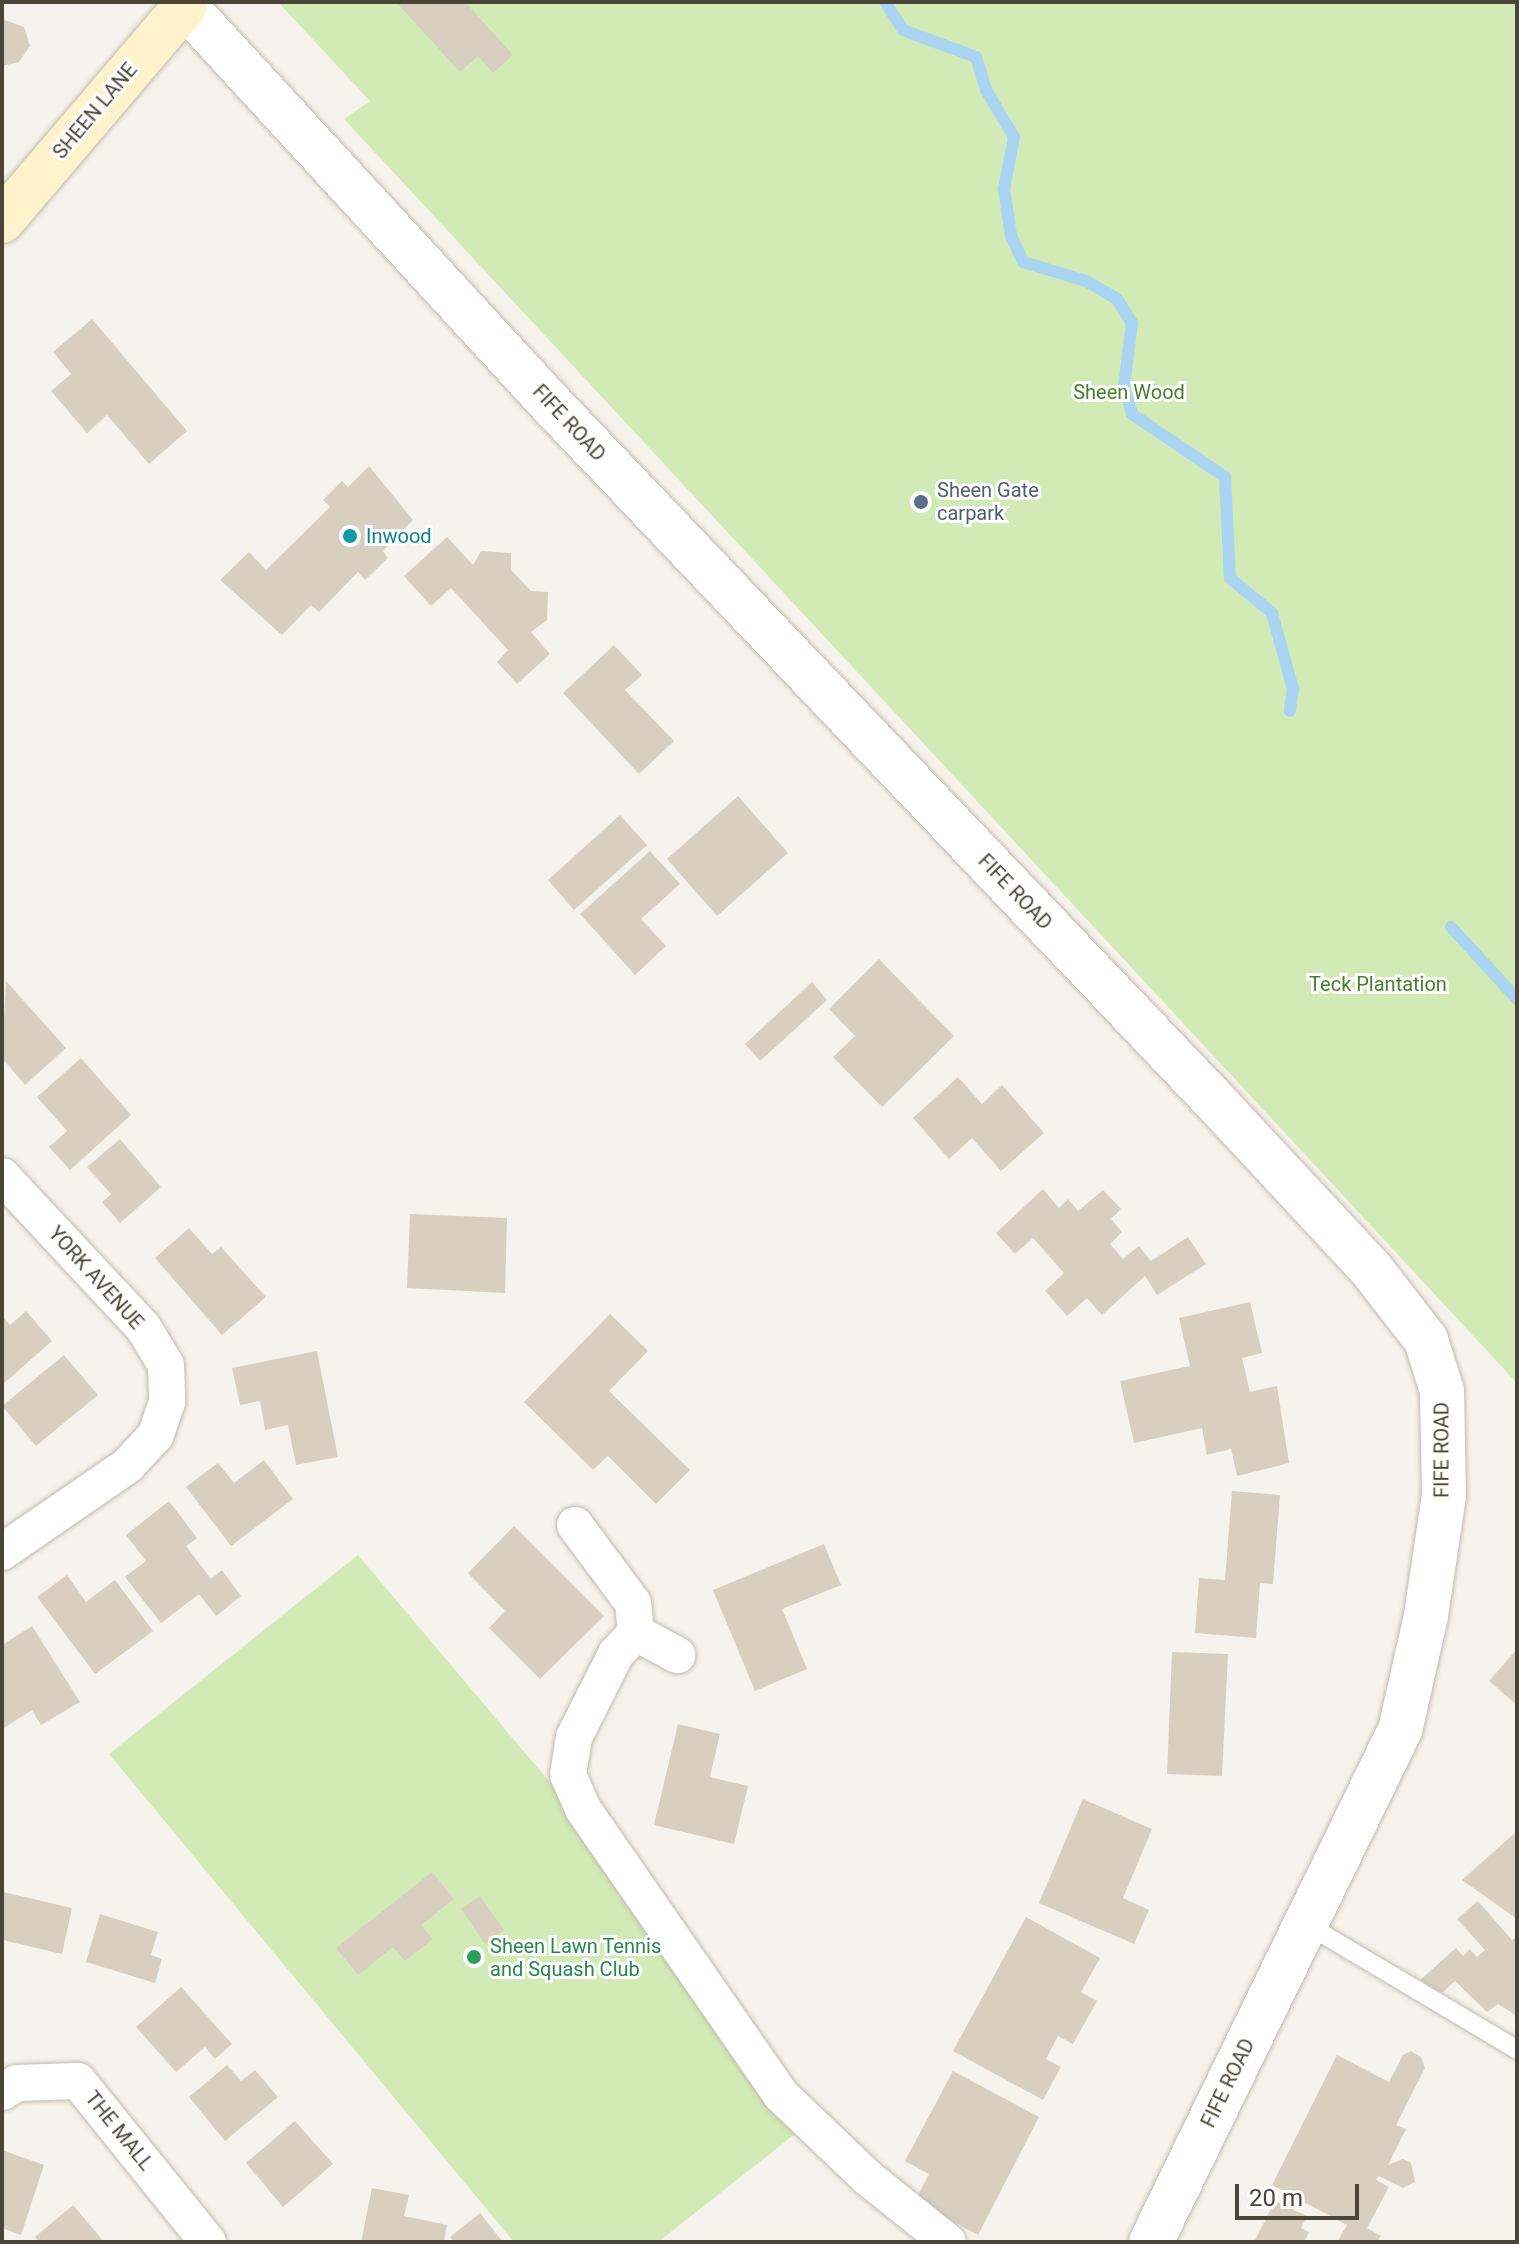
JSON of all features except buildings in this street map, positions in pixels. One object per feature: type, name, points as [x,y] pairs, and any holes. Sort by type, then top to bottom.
[{"type":"main road","name":"SHEEN LANE","points":[[2,221],[185,3]]},
{"type":"street","name":"FIFE ROAD","points":[[185,3],[520,371],[1169,1052],[1371,1269],[1426,1340],[1442,1391],[1444,1495],[1426,1616],[1400,1730],[1151,2242]]},
{"type":"street","name":"YORK AVENUE","points":[[2,1176],[143,1327],[166,1365],[167,1402],[155,1436],[127,1466],[2,1552]]},
{"type":"street","points":[[575,1525],[633,1603],[636,1633],[616,1654],[574,1737],[568,1775],[583,1809],[780,2094],[868,2178],[948,2242]]},
{"type":"street","points":[[636,1633],[677,1655]]},
{"type":"street","name":"THE MALL","points":[[2,2092],[17,2083],[78,2081],[208,2242]]},
{"type":"lane","points":[[1306,1924],[1517,2050]]},
{"type":"green space","name":"Sheen Wood","points":[[278,2],[1517,2],[1517,1383],[344,119],[370,101]]},
{"type":"green space","name":"Sheen Lawn Tennis and Squash Club","points":[[358,1555],[548,1780],[795,2134],[658,2242],[514,2242],[109,1754]]},
{"type":"waterway","points":[[885,2],[903,30],[976,57],[986,90],[1014,137],[1004,189],[1011,236],[1023,262],[1086,281],[1117,299],[1132,323],[1124,386],[1132,414],[1225,477],[1230,578],[1272,613],[1293,689],[1290,711]]},
{"type":"waterway","points":[[1451,927],[1517,999]]},
{"type":"place","name":"Sheen Gate carpark","points":[[921,502]]},
{"type":"place","name":"Inwood","points":[[350,536]]},
{"type":"place","name":"Sheen Lawn Tennis and Squash Club","points":[[474,1957]]},
{"type":"park label","name":"Teck Plantation","points":[[1378,984]]}]
